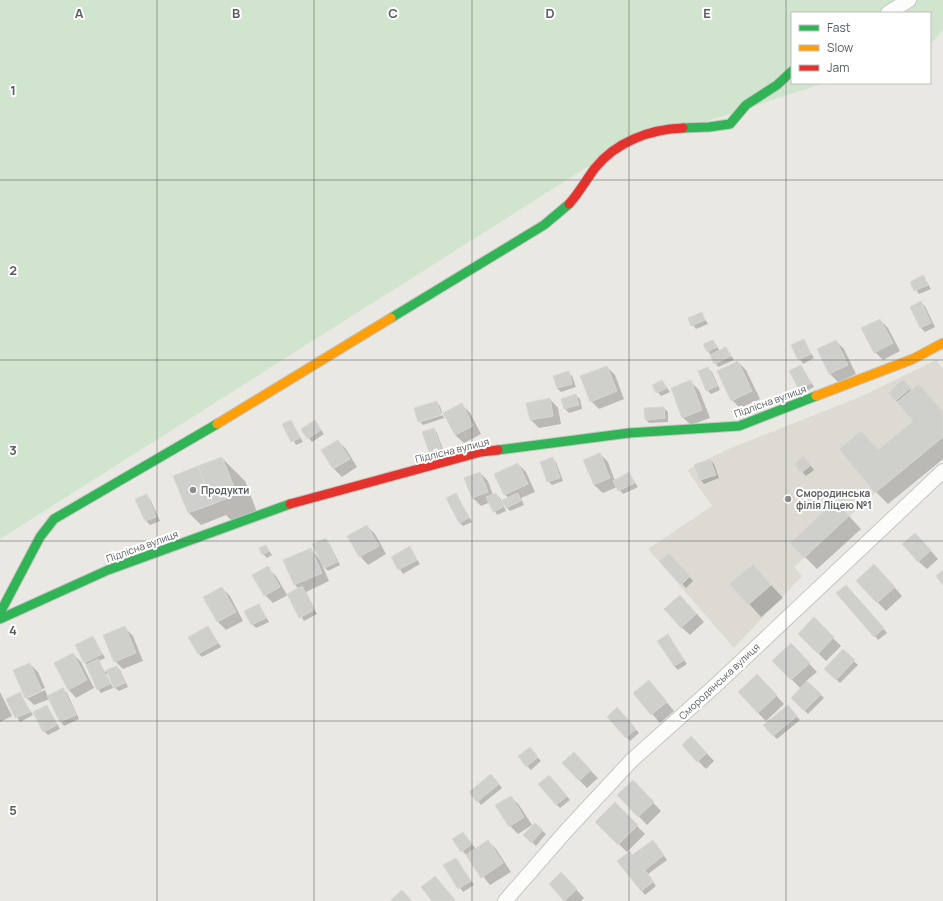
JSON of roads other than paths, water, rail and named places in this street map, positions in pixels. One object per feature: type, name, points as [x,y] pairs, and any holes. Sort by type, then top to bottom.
[{"type":"street","points":[[890,12],[909,0]]},
{"type":"street","points":[[0,613],[40,537],[54,519],[186,442],[544,225],[559,214],[575,198],[597,166],[623,146],[645,134],[673,127],[706,128],[730,124],[746,105],[777,85],[791,72]]},
{"type":"street","name":"Підлісна вулиця","points":[[0,619],[108,570],[280,507],[481,452],[629,433],[739,426],[913,359],[943,343]]},
{"type":"street","name":"Смородянська вулиця","points":[[505,901],[566,830],[632,760],[720,681],[943,471]]},
{"type":"place","name":"Продукти","points":[[193,490]]},
{"type":"place","name":"Смородинська філія Ліцею №1","points":[[788,499]]}]
